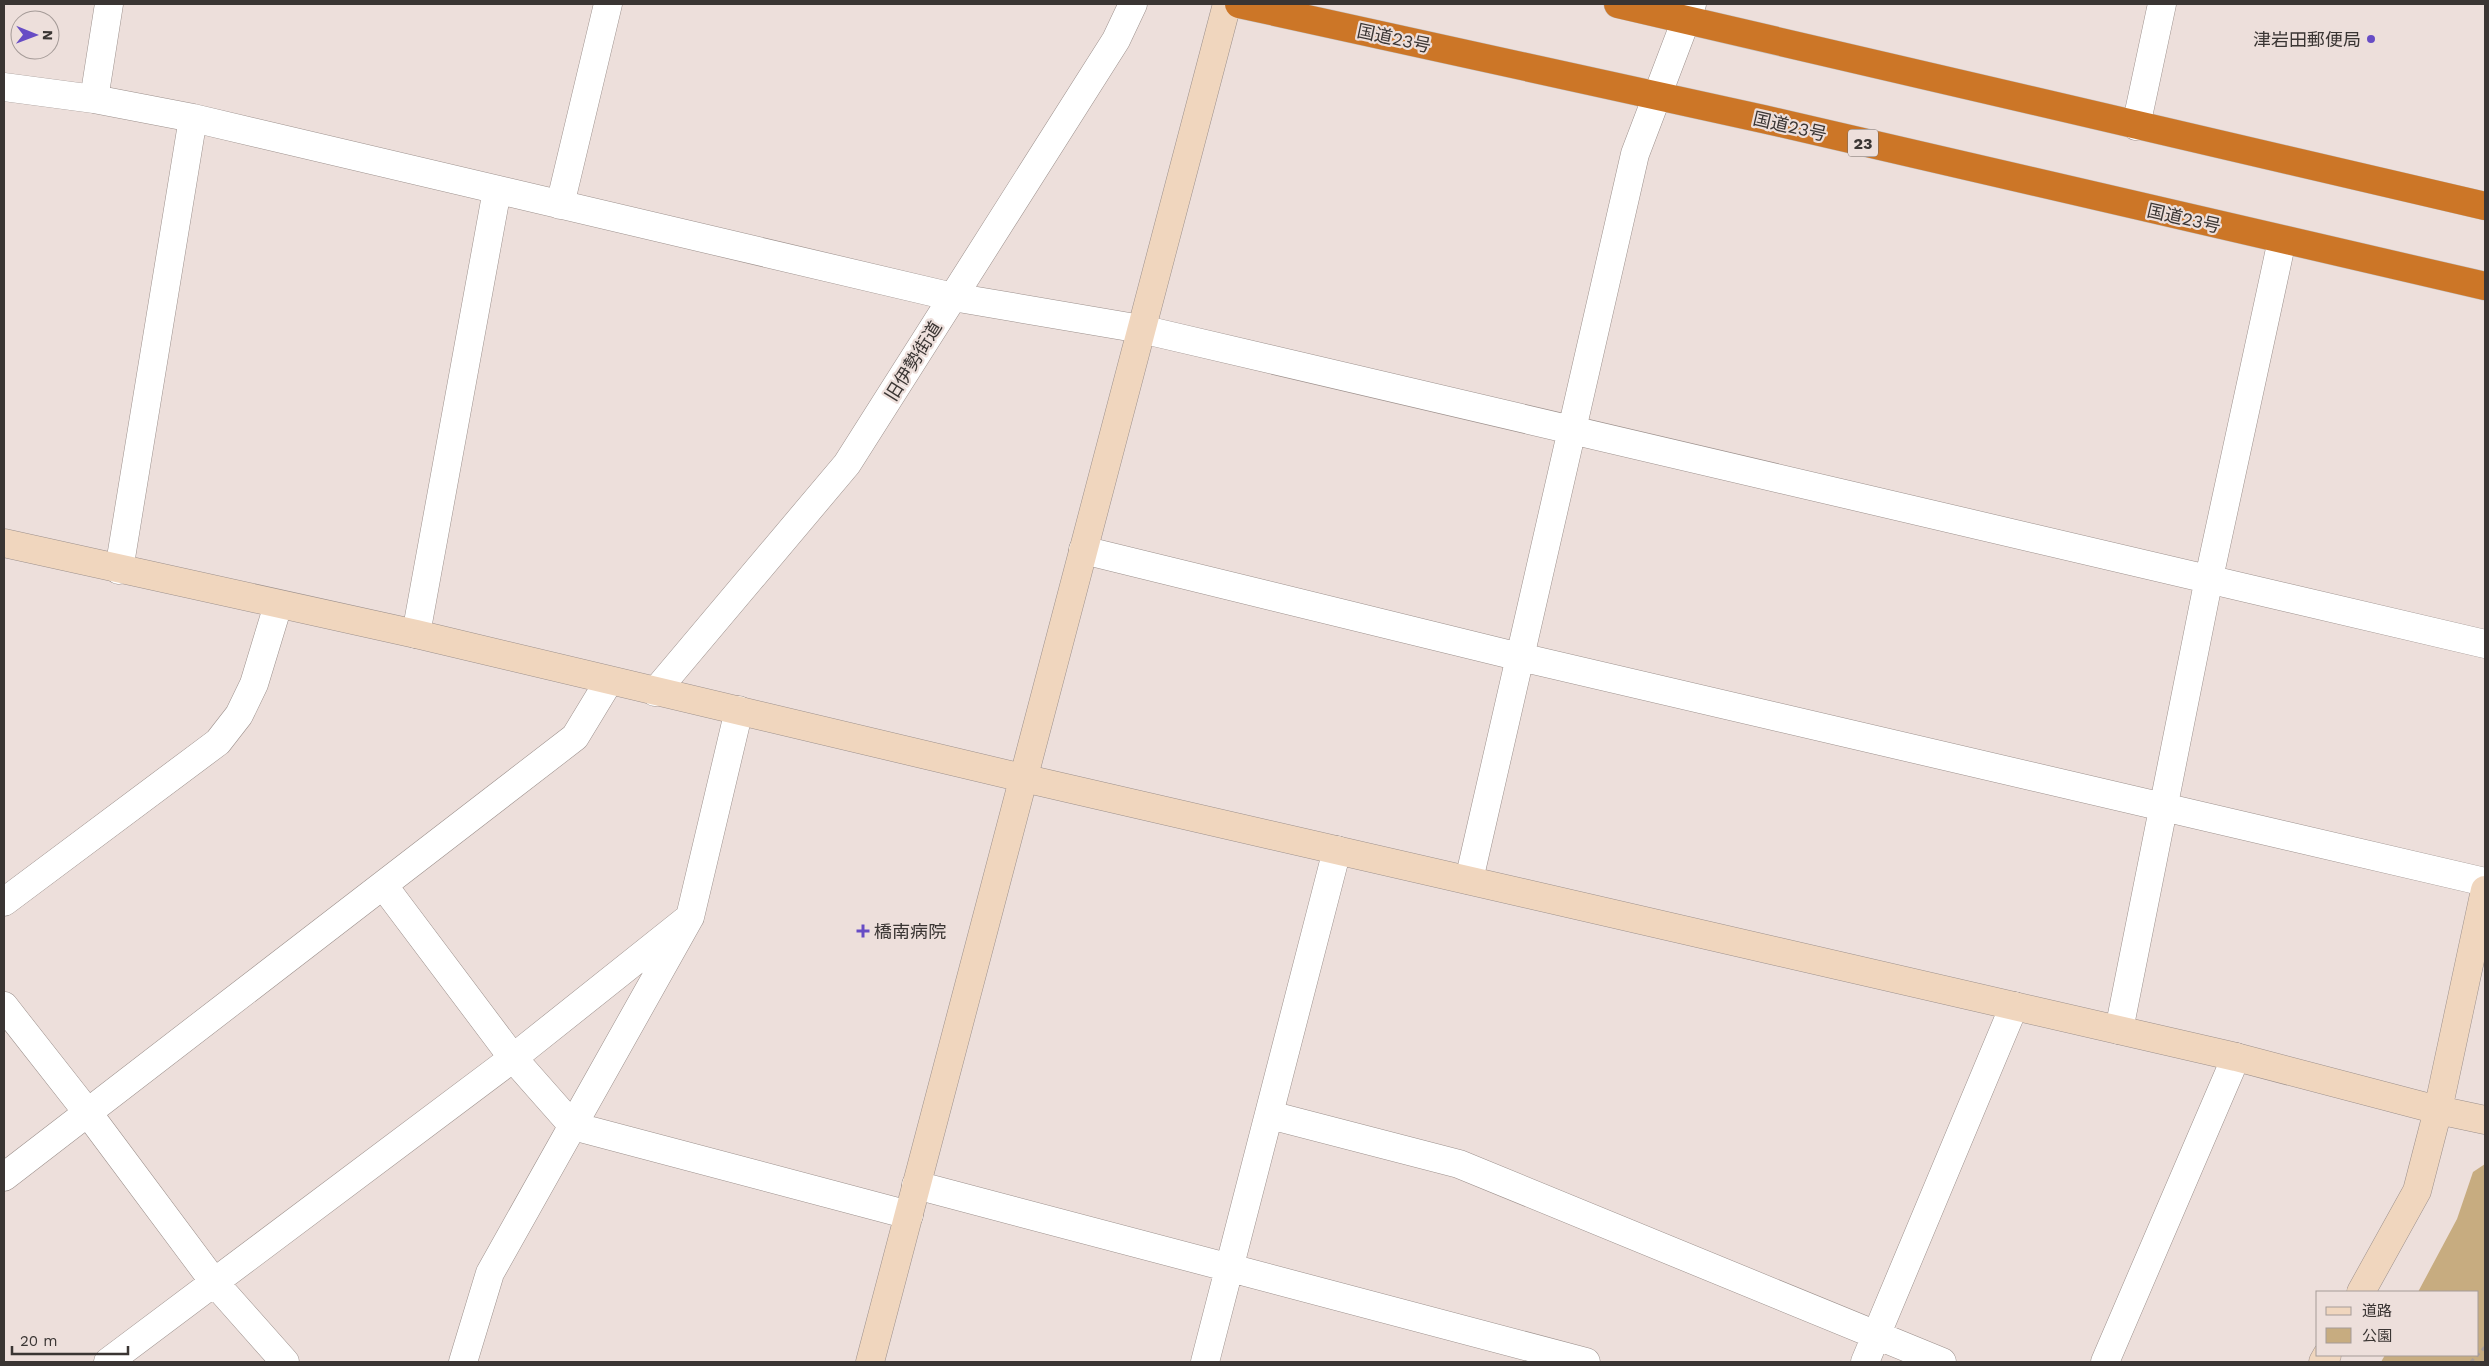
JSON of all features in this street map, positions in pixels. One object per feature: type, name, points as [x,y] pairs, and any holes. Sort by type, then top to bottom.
[{"type":"highway","name":"国道23号","points":[[1239,4],[1657,96],[2485,286]]},
{"type":"highway","points":[[1618,4],[1689,11],[2136,126],[2485,206]]},
{"type":"street","points":[[94,99],[109,4]]},
{"type":"street","points":[[560,204],[608,4]]},
{"type":"street","name":"旧伊勢街道","points":[[655,692],[847,464],[1116,40],[1133,4]]},
{"type":"street","points":[[870,1362],[1227,4]]},
{"type":"street","points":[[2136,126],[2162,4]]},
{"type":"street","points":[[1469,880],[1635,154],[1689,11]]},
{"type":"street","points":[[4,87],[94,99],[193,118],[953,297],[1141,329],[2485,644]]},
{"type":"street","points":[[119,570],[193,118]]},
{"type":"street","points":[[416,634],[497,190]]},
{"type":"street","points":[[2118,1030],[2209,578],[2282,240]]},
{"type":"street","points":[[4,543],[119,570],[416,634],[1023,778],[2236,1057],[2438,1110],[2485,1120]]},
{"type":"street","points":[[1083,550],[1520,657],[2485,882]]},
{"type":"street","points":[[4,902],[218,742],[239,716],[254,684],[278,605]]},
{"type":"street","points":[[4,1177],[575,737],[609,681]]},
{"type":"street","points":[[463,1362],[490,1272],[690,917],[739,710]]},
{"type":"street","points":[[1205,1362],[1337,850]]},
{"type":"street","points":[[383,885],[513,1058],[573,1126],[909,1214]]},
{"type":"street","points":[[2363,1291],[2417,1192],[2438,1110],[2485,890]]},
{"type":"street","points":[[108,1362],[513,1058],[690,917]]},
{"type":"street","points":[[4,1006],[88,1113],[214,1282],[286,1362]]},
{"type":"street","points":[[1865,1362],[2014,1006]]},
{"type":"street","points":[[2105,1362],[2236,1057]]},
{"type":"street","points":[[1270,1115],[1458,1164],[1942,1362]]},
{"type":"street","points":[[916,1186],[1586,1362]]},
{"type":"green space","points":[[2485,1164],[2485,1362],[2381,1362],[2384,1356],[2479,1356],[2479,1291],[2419,1291],[2457,1219],[2473,1172]]},
{"type":"place","name":"津岩田郵便局","points":[[2371,39]]},
{"type":"place","name":"橋南病院","points":[[863,931]]}]
